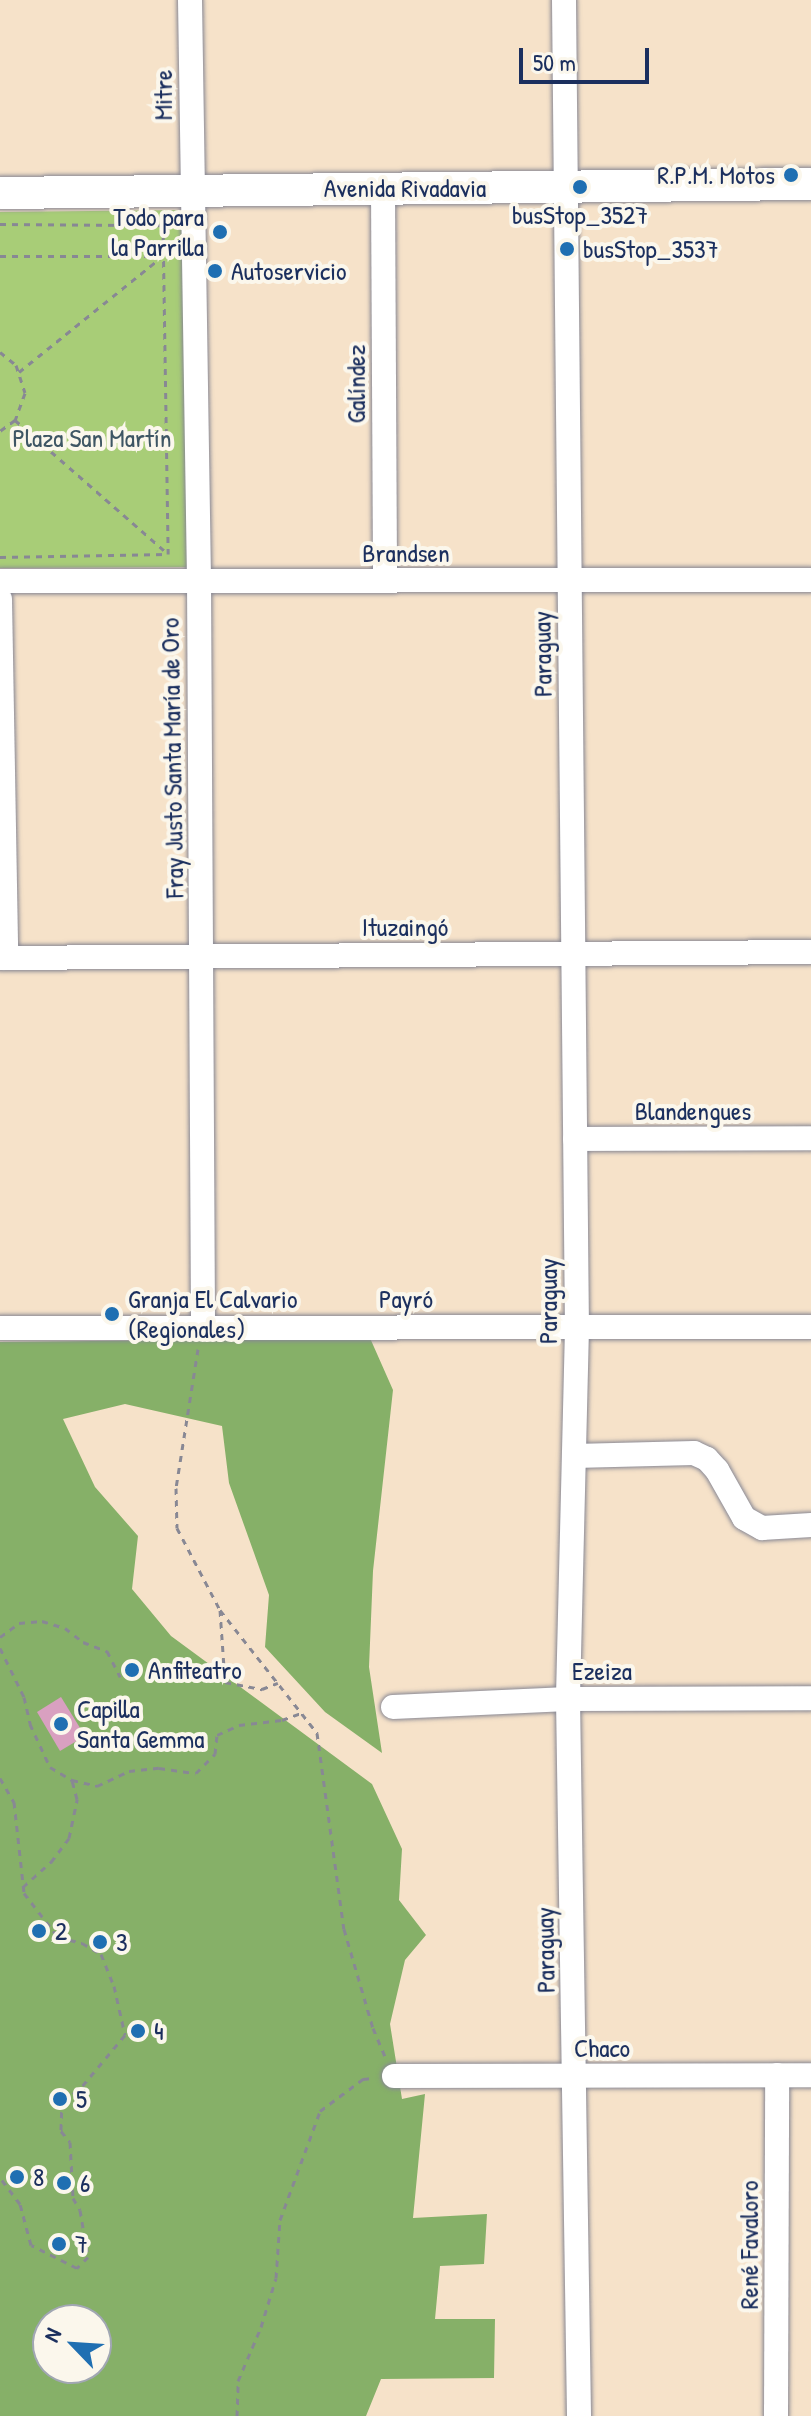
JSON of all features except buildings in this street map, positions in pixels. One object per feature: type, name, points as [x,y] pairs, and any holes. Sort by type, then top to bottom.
[{"type":"main road","name":"Avenida Rivadavia","points":[[0,193],[811,184]]},
{"type":"street","name":"Mitre","points":[[190,0],[192,190]]},
{"type":"street","name":"Paraguay","points":[[564,0],[577,1328],[568,1699],[579,2416]]},
{"type":"street","name":"Galíndez","points":[[383,188],[385,580]]},
{"type":"street","name":"Fray Justo Santa María de Oro","points":[[192,190],[199,580],[203,1326]]},
{"type":"street","name":"Brandsen","points":[[0,581],[811,580]]},
{"type":"street","points":[[0,599],[3,958]]},
{"type":"street","name":"Ituzaingó","points":[[3,958],[811,952]]},
{"type":"street","name":"Blandengues","points":[[575,1139],[811,1138]]},
{"type":"street","name":"Payró","points":[[0,1328],[811,1327]]},
{"type":"street","points":[[574,1456],[694,1453],[707,1459],[717,1470],[744,1518],[762,1528],[811,1525]]},
{"type":"street","name":"Ezeiza","points":[[393,1707],[568,1699],[811,1698]]},
{"type":"street","name":"René Favaloro","points":[[776,2416],[777,2075]]},
{"type":"street","name":"Chaco","points":[[394,2076],[811,2075]]},
{"type":"path","points":[[0,224],[163,225],[168,554]]},
{"type":"path","points":[[0,256],[163,256]]},
{"type":"path","points":[[19,372],[163,256]]},
{"type":"path","points":[[0,352],[19,372],[25,393],[15,420],[0,431]]},
{"type":"path","points":[[15,420],[168,554]]},
{"type":"path","points":[[0,557],[168,554]]},
{"type":"path","points":[[203,1326],[176,1488],[177,1528],[220,1610],[317,1733],[344,1929],[373,2028],[394,2076],[363,2079],[320,2111],[280,2220],[276,2278],[261,2327],[238,2381],[237,2416]]},
{"type":"path","points":[[220,1610],[225,1682],[262,1689],[278,1683]]},
{"type":"path","points":[[0,1637],[19,1623],[42,1621],[65,1628],[83,1642],[107,1651],[120,1677]]},
{"type":"path","points":[[0,1648],[24,1697],[30,1724],[50,1767],[72,1780],[97,1786],[129,1771],[159,1768],[196,1773],[215,1754],[217,1735],[239,1725],[282,1720],[301,1713]]},
{"type":"path","points":[[0,1778],[14,1802],[23,1887],[39,1916],[58,1937],[82,1943],[101,1954],[125,2035],[78,2091],[62,2100],[61,2131],[70,2142],[73,2198],[80,2210],[88,2257],[77,2268],[31,2245],[20,2204],[0,2177]]},
{"type":"path","points":[[23,1887],[51,1862],[69,1838],[77,1799],[72,1780]]},
{"type":"green space","name":"Plaza San Martín","points":[[182,210],[187,567],[0,568],[0,212]]},
{"type":"green space","points":[[370,1338],[393,1390],[373,1571],[369,1667],[382,1753],[325,1712],[265,1647],[269,1595],[229,1483],[222,1426],[125,1404],[63,1419],[95,1487],[138,1536],[132,1589],[171,1636],[372,1784],[402,1849],[399,1900],[426,1935],[405,1960],[390,2024],[402,2099],[425,2094],[413,2218],[487,2214],[484,2264],[440,2266],[435,2319],[495,2319],[494,2378],[381,2379],[366,2416],[0,2416],[0,1342]]},
{"type":"place","name":"R.P.M. Motos","points":[[791,175]]},
{"type":"place","name":"busStop_3527","points":[[580,187]]},
{"type":"place","name":"Todo para la Parrilla","points":[[220,232]]},
{"type":"place","name":"busStop_3537","points":[[567,249]]},
{"type":"place","name":"Autoservicio","points":[[215,271]]},
{"type":"place","name":"Granja El Calvario (Regionales)","points":[[112,1314]]},
{"type":"place","name":"Anfiteatro","points":[[132,1670]]},
{"type":"place","name":"Capilla Santa Gemma","points":[[61,1724]]},
{"type":"place","name":"2","points":[[39,1931]]},
{"type":"place","name":"3","points":[[100,1942]]},
{"type":"place","name":"4","points":[[138,2031]]},
{"type":"place","name":"5","points":[[60,2099]]},
{"type":"place","name":"8","points":[[17,2177]]},
{"type":"place","name":"6","points":[[64,2183]]},
{"type":"place","name":"7","points":[[59,2244]]}]
